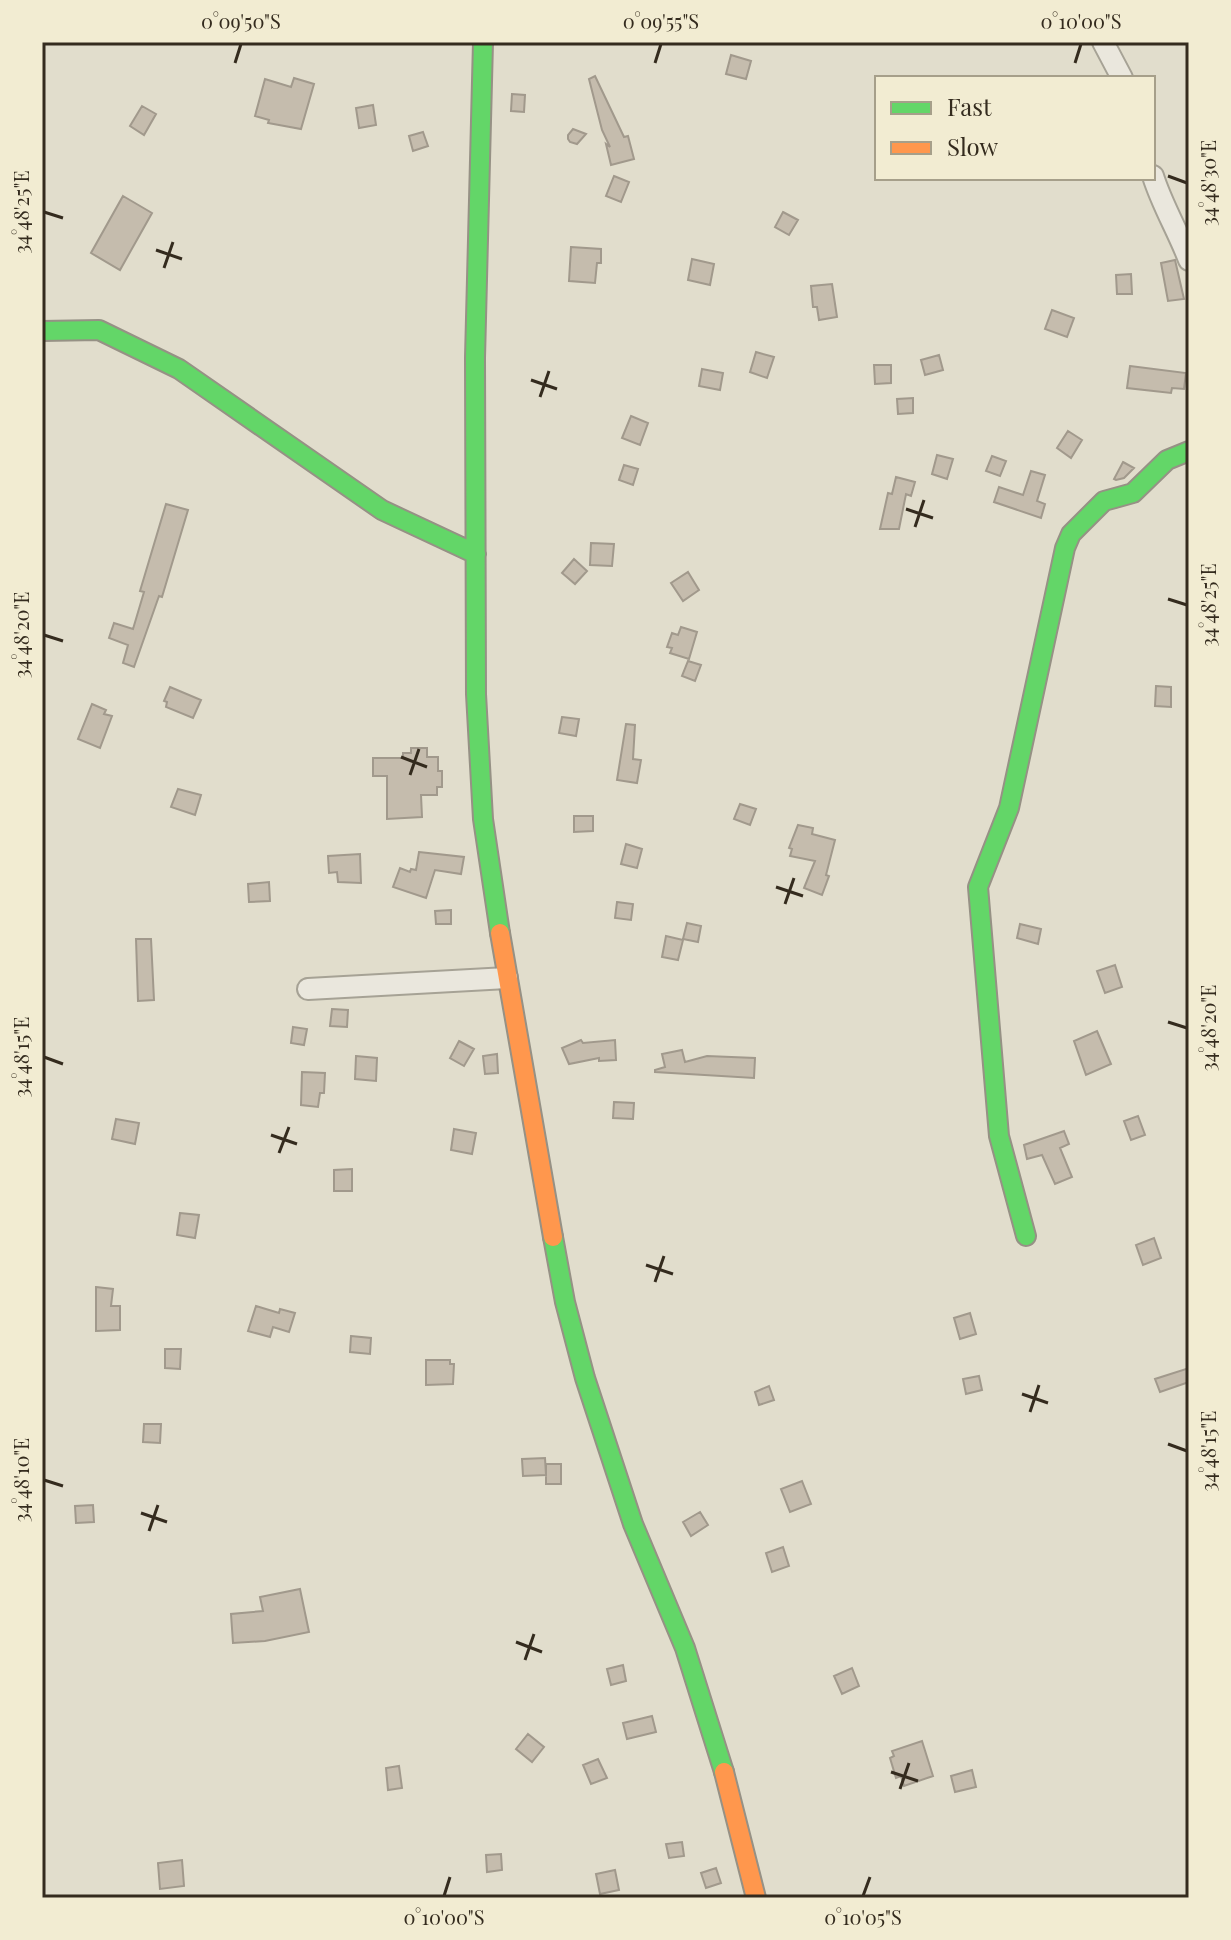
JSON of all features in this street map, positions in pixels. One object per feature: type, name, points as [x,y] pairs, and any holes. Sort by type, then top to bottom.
[{"type":"street","points":[[483,42],[475,342],[476,694],[483,819],[507,978],[565,1302],[585,1378],[633,1524],[685,1648],[706,1708],[738,1820],[756,1898]]},
{"type":"street","points":[[1103,42],[1121,76]]},
{"type":"street","points":[[1154,180],[1189,260]]},
{"type":"street","points":[[42,331],[99,330],[179,369],[382,510],[476,554]]},
{"type":"street","points":[[1026,1236],[999,1136],[978,887],[1009,808],[1065,548],[1071,534],[1104,501],[1133,493],[1167,460],[1189,451]]},
{"type":"street","points":[[308,989],[507,978]]},
{"type":"building","points":[[731,55],[751,61],[746,79],[726,74]]},
{"type":"building","points":[[595,76],[624,137],[628,136],[634,159],[611,165],[606,144],[610,147],[602,130],[589,79]]},
{"type":"building","points":[[294,78],[314,84],[301,129],[268,123],[269,120],[255,116],[265,79],[291,87]]},
{"type":"building","points":[[512,94],[525,95],[524,112],[511,111]]},
{"type":"building","points":[[373,105],[376,125],[359,128],[356,108]]},
{"type":"building","points":[[142,106],[156,114],[144,135],[130,126]]},
{"type":"building","points":[[573,129],[586,134],[577,144],[568,139]]},
{"type":"building","points":[[423,132],[428,146],[413,151],[409,136]]},
{"type":"building","points":[[614,176],[629,182],[621,202],[606,196]]},
{"type":"building","points":[[123,196],[152,213],[120,270],[91,253]]},
{"type":"building","points":[[783,212],[798,220],[789,235],[775,227]]},
{"type":"building","points":[[571,247],[601,249],[601,263],[597,263],[595,283],[569,281]]},
{"type":"building","points":[[692,259],[714,264],[710,285],[688,280]]},
{"type":"building","points":[[1175,260],[1184,299],[1168,301],[1161,263]]},
{"type":"building","points":[[1131,274],[1132,294],[1117,294],[1116,275]]},
{"type":"building","points":[[832,284],[837,317],[819,320],[817,307],[813,307],[811,286]]},
{"type":"building","points":[[1052,310],[1074,318],[1067,337],[1045,329]]},
{"type":"building","points":[[756,352],[774,357],[767,378],[750,372]]},
{"type":"building","points":[[939,355],[943,370],[925,375],[921,360]]},
{"type":"building","points":[[874,365],[891,365],[891,383],[875,384]]},
{"type":"building","points":[[1130,366],[1186,373],[1184,389],[1172,388],[1171,393],[1127,388]]},
{"type":"building","points":[[702,369],[723,373],[720,390],[699,386]]},
{"type":"building","points":[[913,398],[913,413],[898,414],[897,399]]},
{"type":"building","points":[[631,416],[648,423],[640,445],[622,438]]},
{"type":"building","points":[[1068,431],[1082,440],[1071,458],[1057,448]]},
{"type":"building","points":[[937,455],[953,459],[947,479],[932,474]]},
{"type":"building","points":[[992,456],[1006,461],[1000,476],[986,471]]},
{"type":"building","points":[[1123,462],[1134,468],[1124,478],[1116,480],[1114,479]]},
{"type":"building","points":[[624,465],[638,469],[633,485],[619,480]]},
{"type":"building","points":[[1031,471],[1045,475],[1037,501],[1045,504],[1041,518],[994,502],[999,487],[1023,495]]},
{"type":"building","points":[[896,477],[915,482],[911,496],[906,494],[899,529],[880,529],[888,493],[892,494]]},
{"type":"building","points":[[166,504],[188,510],[162,597],[159,596],[134,667],[123,663],[128,645],[109,638],[114,623],[133,629],[144,592],[140,591]]},
{"type":"building","points":[[591,543],[614,544],[612,566],[590,565]]},
{"type":"building","points":[[574,559],[587,571],[575,584],[562,573]]},
{"type":"building","points":[[688,572],[699,590],[683,601],[671,583]]},
{"type":"building","points":[[681,627],[697,632],[689,659],[670,653],[672,648],[667,647],[672,633],[678,635]]},
{"type":"building","points":[[688,661],[701,665],[695,681],[682,676]]},
{"type":"building","points":[[1156,686],[1171,687],[1171,707],[1155,706]]},
{"type":"building","points":[[170,687],[201,700],[193,718],[166,707],[167,702],[164,701]]},
{"type":"building","points":[[92,704],[106,710],[104,714],[112,716],[100,748],[78,739]]},
{"type":"building","points":[[562,717],[579,719],[576,736],[559,733]]},
{"type":"building","points":[[626,724],[635,725],[633,759],[641,760],[637,783],[617,780]]},
{"type":"building","points":[[411,748],[427,748],[427,757],[438,757],[442,787],[437,787],[437,795],[421,795],[422,817],[387,819],[387,776],[373,776],[373,758],[403,758],[403,753],[411,753]]},
{"type":"building","points":[[178,789],[201,795],[195,815],[171,807]]},
{"type":"building","points":[[740,804],[756,809],[750,825],[734,819]]},
{"type":"building","points":[[574,816],[593,816],[593,831],[574,832]]},
{"type":"building","points":[[798,825],[813,828],[812,834],[835,840],[826,875],[829,876],[822,895],[804,888],[815,861],[790,856],[792,849],[789,848]]},
{"type":"building","points":[[626,844],[642,849],[637,868],[621,864]]},
{"type":"building","points":[[419,852],[464,857],[461,874],[435,870],[426,898],[393,887],[400,868],[410,872],[411,869],[416,870]]},
{"type":"building","points":[[360,854],[361,883],[338,882],[337,872],[329,873],[328,856]]},
{"type":"building","points":[[269,882],[270,901],[249,902],[248,884]]},
{"type":"building","points":[[617,902],[633,904],[631,920],[615,918]]},
{"type":"building","points":[[451,910],[451,924],[436,924],[435,911]]},
{"type":"building","points":[[687,923],[701,926],[698,942],[683,939]]},
{"type":"building","points":[[1020,924],[1041,929],[1038,944],[1017,938]]},
{"type":"building","points":[[666,936],[683,940],[678,960],[662,957]]},
{"type":"building","points":[[136,939],[151,939],[154,1000],[138,1001]]},
{"type":"building","points":[[1115,965],[1122,987],[1105,993],[1097,971]]},
{"type":"building","points":[[332,1009],[348,1010],[347,1027],[330,1026]]},
{"type":"building","points":[[293,1027],[307,1029],[304,1045],[291,1043]]},
{"type":"building","points":[[1097,1031],[1111,1064],[1086,1075],[1074,1041]]},
{"type":"building","points":[[581,1040],[583,1043],[615,1040],[616,1060],[599,1061],[599,1058],[569,1064],[562,1048]]},
{"type":"building","points":[[459,1041],[474,1049],[464,1066],[450,1058]]},
{"type":"building","points":[[682,1050],[685,1062],[707,1056],[755,1058],[754,1078],[655,1072],[665,1067],[662,1054]]},
{"type":"building","points":[[497,1054],[498,1073],[485,1074],[483,1056]]},
{"type":"building","points":[[356,1056],[377,1058],[376,1081],[355,1079]]},
{"type":"building","points":[[302,1072],[325,1073],[324,1093],[320,1093],[318,1107],[301,1105]]},
{"type":"building","points":[[614,1102],[634,1103],[633,1119],[613,1118]]},
{"type":"building","points":[[1138,1116],[1145,1135],[1131,1140],[1124,1121]]},
{"type":"building","points":[[116,1119],[139,1123],[135,1144],[112,1139]]},
{"type":"building","points":[[454,1129],[476,1133],[472,1154],[451,1150]]},
{"type":"building","points":[[1064,1131],[1069,1144],[1060,1148],[1072,1177],[1055,1184],[1042,1155],[1027,1159],[1024,1145]]},
{"type":"building","points":[[352,1169],[352,1191],[334,1191],[334,1170]]},
{"type":"building","points":[[180,1213],[199,1215],[195,1238],[177,1235]]},
{"type":"building","points":[[1154,1238],[1161,1258],[1143,1265],[1136,1245]]},
{"type":"building","points":[[96,1287],[113,1289],[111,1306],[120,1306],[120,1330],[96,1331]]},
{"type":"building","points":[[256,1306],[279,1313],[280,1309],[295,1313],[289,1332],[273,1327],[270,1337],[248,1331]]},
{"type":"building","points":[[970,1313],[976,1334],[960,1339],[954,1318]]},
{"type":"building","points":[[351,1336],[371,1338],[370,1354],[350,1352]]},
{"type":"building","points":[[165,1349],[181,1349],[180,1369],[165,1368]]},
{"type":"building","points":[[426,1360],[450,1360],[450,1364],[454,1364],[453,1384],[426,1385]]},
{"type":"building","points":[[1189,1368],[1189,1382],[1160,1392],[1155,1379]]},
{"type":"building","points":[[979,1376],[982,1390],[966,1394],[963,1379]]},
{"type":"building","points":[[769,1386],[774,1400],[759,1405],[755,1392]]},
{"type":"building","points":[[144,1424],[161,1424],[160,1443],[143,1442]]},
{"type":"building","points":[[545,1458],[546,1475],[523,1476],[522,1459]]},
{"type":"building","points":[[546,1464],[561,1464],[561,1484],[546,1484]]},
{"type":"building","points":[[802,1481],[811,1504],[790,1512],[781,1489]]},
{"type":"building","points":[[93,1505],[94,1522],[76,1523],[75,1506]]},
{"type":"building","points":[[700,1512],[708,1525],[691,1536],[683,1522]]},
{"type":"building","points":[[783,1547],[789,1566],[772,1572],[766,1553]]},
{"type":"building","points":[[300,1589],[309,1632],[265,1641],[233,1643],[231,1614],[263,1611],[260,1597]]},
{"type":"building","points":[[623,1665],[626,1681],[611,1685],[607,1669]]},
{"type":"building","points":[[852,1668],[859,1686],[842,1694],[834,1676]]},
{"type":"building","points":[[652,1716],[656,1732],[627,1739],[623,1723]]},
{"type":"building","points":[[528,1734],[544,1747],[532,1762],[516,1749]]},
{"type":"building","points":[[922,1741],[933,1776],[904,1786],[901,1776],[896,1778],[890,1758],[894,1756],[892,1751]]},
{"type":"building","points":[[598,1759],[607,1778],[591,1784],[583,1765]]},
{"type":"building","points":[[399,1766],[402,1788],[388,1790],[386,1768]]},
{"type":"building","points":[[972,1770],[976,1787],[955,1792],[951,1776]]},
{"type":"building","points":[[682,1842],[684,1856],[669,1858],[666,1844]]},
{"type":"building","points":[[501,1854],[502,1870],[487,1872],[486,1855]]},
{"type":"building","points":[[182,1860],[184,1886],[160,1889],[158,1863]]},
{"type":"building","points":[[716,1868],[721,1883],[706,1888],[701,1873]]},
{"type":"building","points":[[615,1870],[619,1890],[600,1894],[596,1874]]},
{"type":"traffic: fast","points":[[483,42],[475,358],[476,694],[483,819],[500,933]]},
{"type":"traffic: fast","points":[[42,331],[99,330],[179,369],[382,510],[476,554]]},
{"type":"traffic: fast","points":[[1026,1236],[999,1136],[978,887],[1009,808],[1065,548],[1071,534],[1104,501],[1133,493],[1167,460],[1189,451]]},
{"type":"traffic: fast","points":[[553,1237],[565,1302],[585,1378],[633,1524],[685,1648],[724,1772]]},
{"type":"traffic: slow","points":[[500,933],[553,1237]]},
{"type":"traffic: slow","points":[[724,1772],[756,1898]]}]
